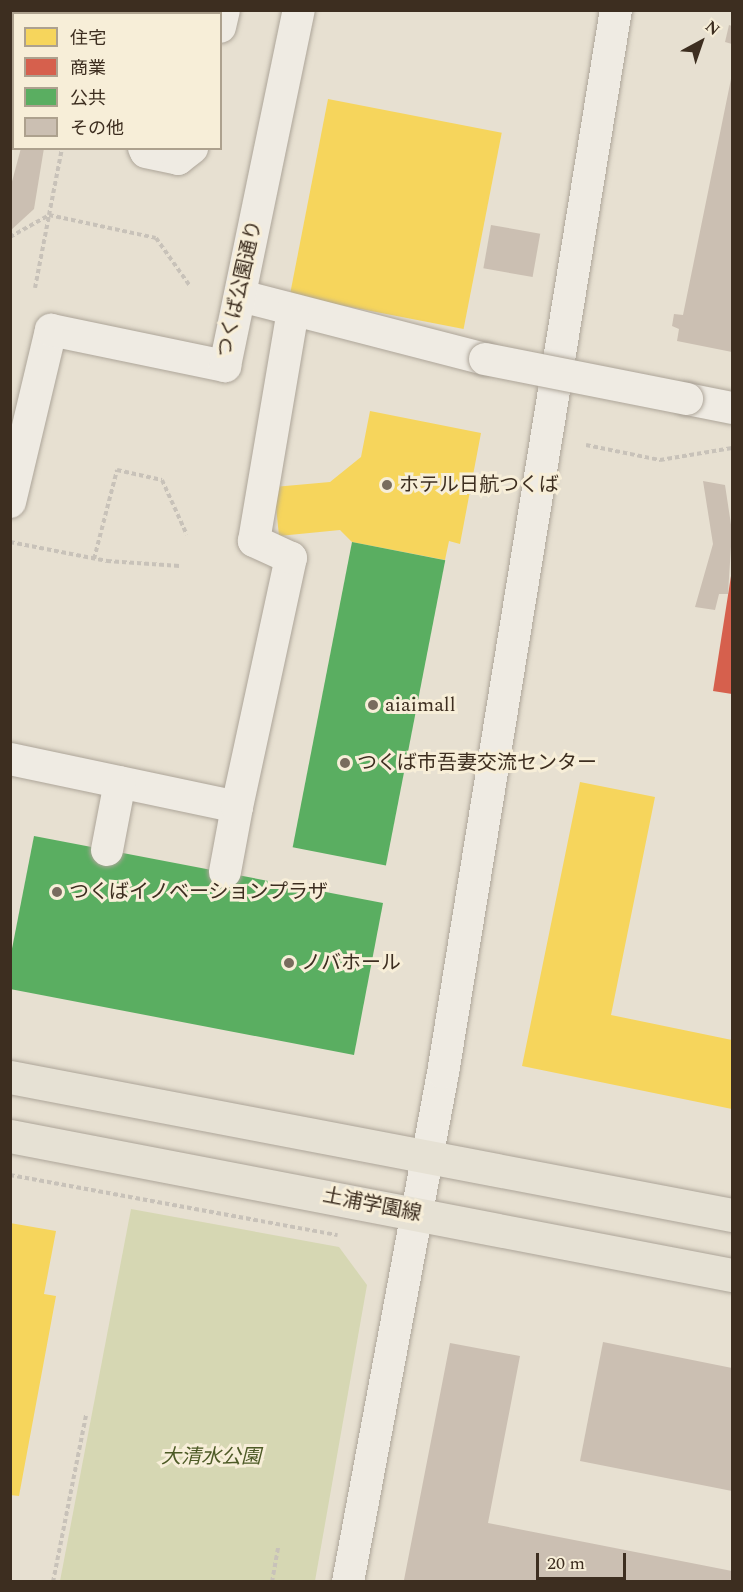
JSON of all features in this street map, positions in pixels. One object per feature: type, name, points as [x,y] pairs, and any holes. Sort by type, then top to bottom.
[{"type":"main road","points":[[10,1077],[732,1215]]},
{"type":"main road","name":"土浦学園線","points":[[10,1136],[732,1275]]},
{"type":"street","name":"つくば公園通り","points":[[10,502],[20,418],[51,330],[225,366],[299,10]]},
{"type":"street","points":[[348,1581],[427,1158],[616,10]]},
{"type":"street","points":[[145,150],[178,159],[189,150]]},
{"type":"street","points":[[241,296],[485,359],[732,408]]},
{"type":"street","points":[[225,872],[291,558],[254,541],[268,498],[293,310]]},
{"type":"street","points":[[10,759],[237,807]]},
{"type":"street","points":[[107,850],[120,782]]},
{"type":"path","points":[[35,288],[62,150]]},
{"type":"path","points":[[10,237],[49,215],[156,238],[190,286]]},
{"type":"path","points":[[586,444],[660,460],[732,448]]},
{"type":"path","points":[[94,559],[117,470],[162,480],[187,535]]},
{"type":"path","points":[[10,542],[94,559],[180,567]]},
{"type":"path","points":[[10,1174],[338,1235]]},
{"type":"path","points":[[53,1581],[86,1415]]},
{"type":"path","points":[[272,1581],[278,1547]]},
{"type":"green space","name":"大清水公園","points":[[131,1209],[339,1247],[367,1285],[315,1581],[60,1581]]},
{"type":"building: 住宅","points":[[328,99],[502,133],[464,329],[290,295]]},
{"type":"building: 住宅","name":"ホテル日航つくば","points":[[370,411],[481,433],[460,544],[449,541],[445,560],[352,542],[340,530],[279,536],[274,487],[330,482],[361,457]]},
{"type":"building: 住宅","points":[[580,782],[655,797],[611,1015],[732,1040],[732,1109],[522,1066]]},
{"type":"building: 住宅","points":[[10,1223],[56,1231],[44,1294],[56,1296],[19,1496],[10,1495]]},
{"type":"building: 商業","points":[[732,577],[732,694],[713,691]]},
{"type":"building: 公共","name":"aiaimall","points":[[352,542],[445,560],[386,865],[293,847]]},
{"type":"building: 公共","points":[[34,836],[383,903],[354,1055],[10,989],[10,959]]},
{"type":"building: その他","points":[[729,25],[732,26],[732,44],[725,42]]},
{"type":"building: その他","points":[[732,74],[732,352],[677,341],[679,329],[672,326],[674,314],[683,315]]},
{"type":"building: その他","points":[[20,150],[44,150],[34,209],[10,231],[10,189]]},
{"type":"building: その他","points":[[491,225],[540,234],[533,277],[483,268]]},
{"type":"building: その他","points":[[703,481],[725,485],[732,531],[728,594],[719,594],[715,610],[695,607],[713,544]]},
{"type":"building: その他","points":[[603,1342],[732,1368],[732,1491],[580,1461]]},
{"type":"building: その他","points":[[450,1343],[520,1356],[488,1523],[732,1571],[732,1582],[404,1580]]},
{"type":"place","name":"ホテル日航つくば","points":[[387,485]]},
{"type":"place","name":"aiaimall","points":[[373,705]]},
{"type":"place","name":"つくば市吾妻交流センター","points":[[345,763]]},
{"type":"place","name":"つくばイノベーションプラザ","points":[[57,892]]},
{"type":"place","name":"ノバホール","points":[[289,963]]}]
